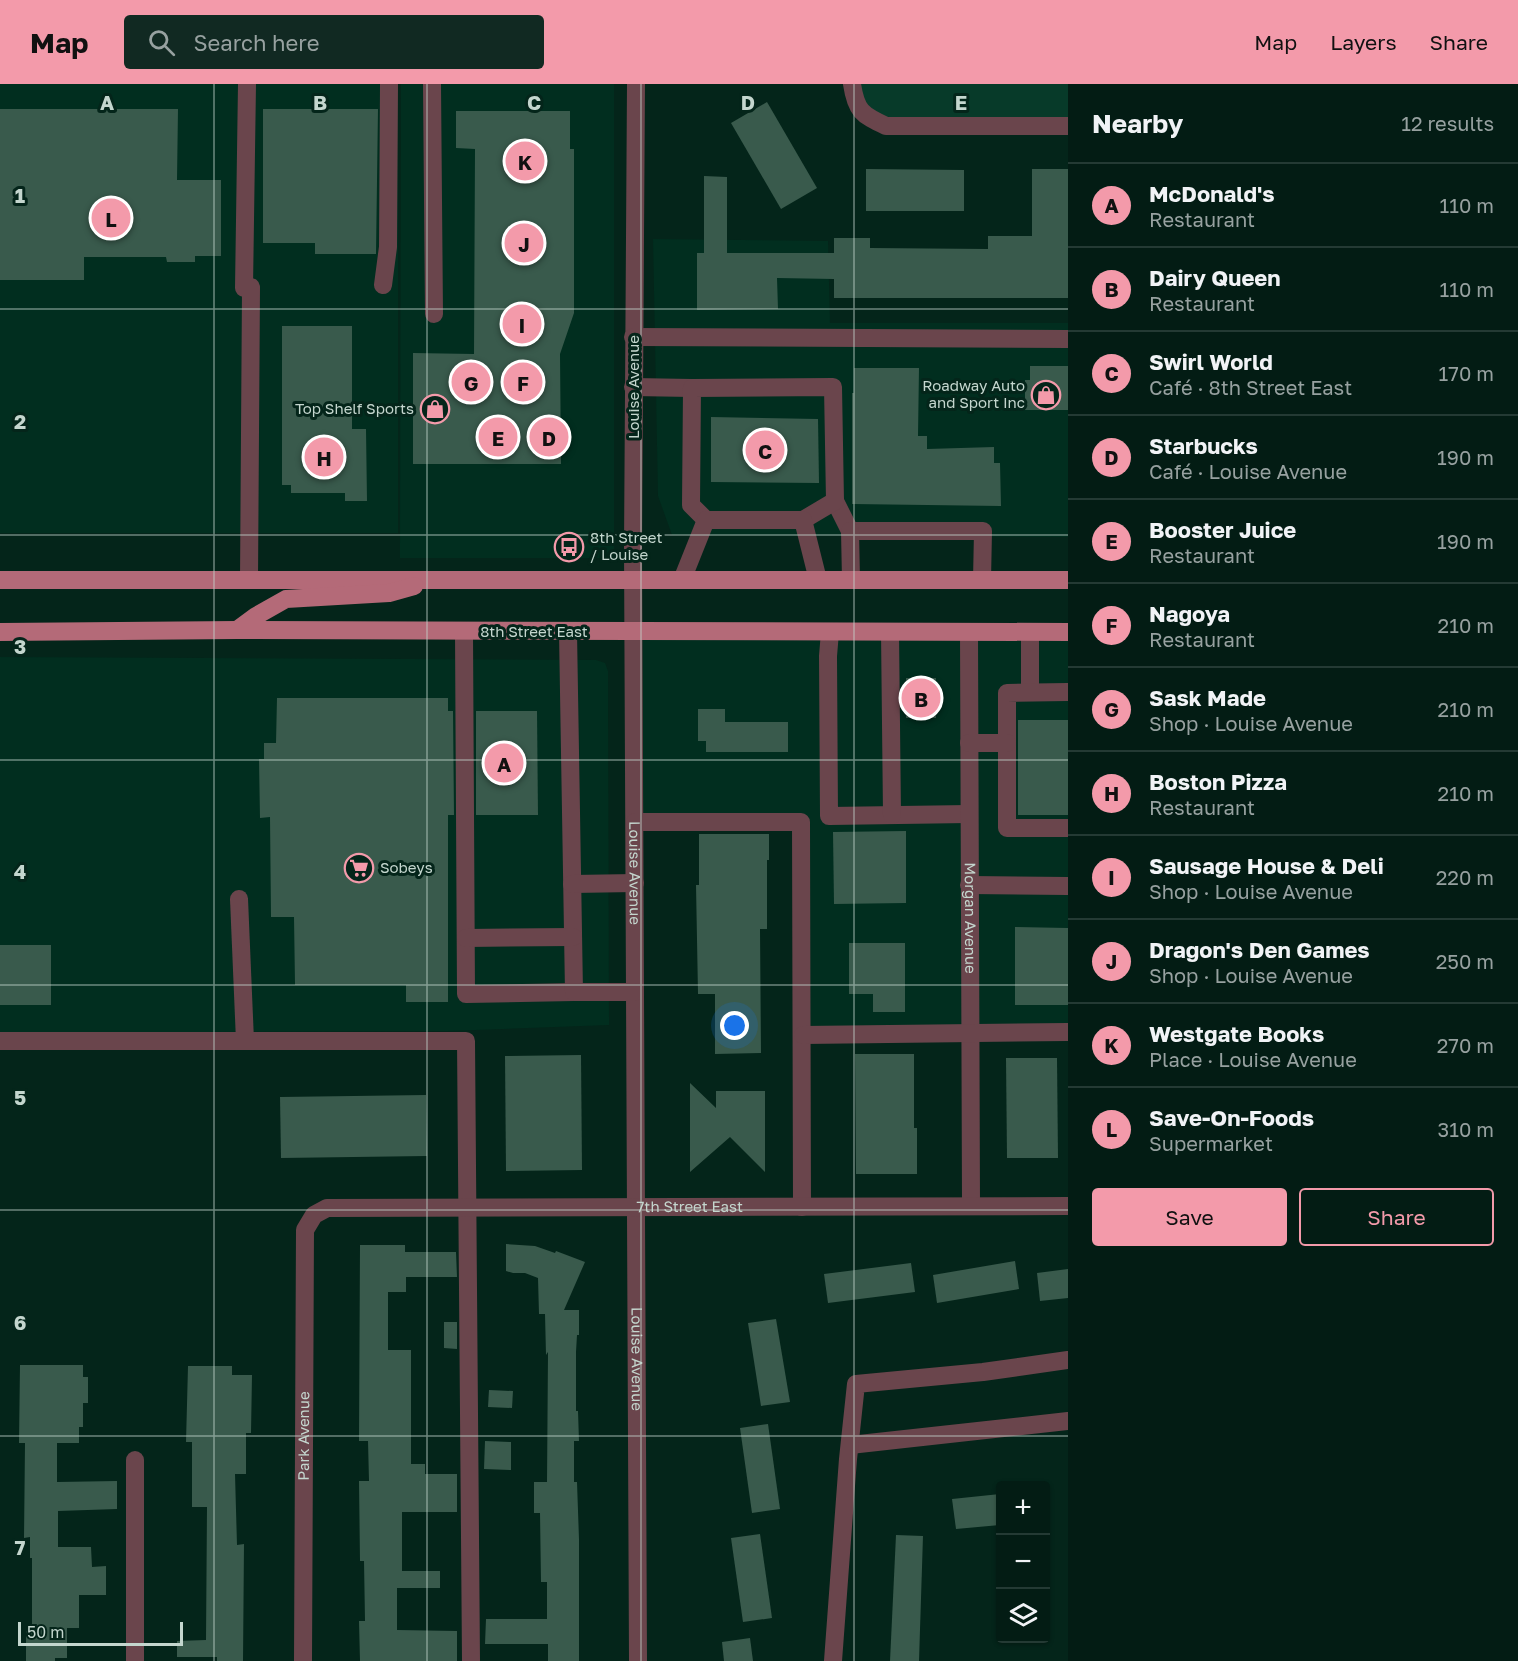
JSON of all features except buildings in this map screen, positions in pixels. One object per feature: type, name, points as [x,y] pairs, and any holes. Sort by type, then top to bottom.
[{"type":"main road","points":[[0,580],[1068,580]]},
{"type":"main road","points":[[237,630],[286,599],[388,593],[436,580]]},
{"type":"main road","name":"8th Street East","points":[[0,632],[237,630],[1068,632]]},
{"type":"street","points":[[247,84],[244,288],[251,287],[249,580]]},
{"type":"street","points":[[383,285],[388,247],[389,84]]},
{"type":"street","points":[[432,84],[434,314]]},
{"type":"street","name":"Louise Avenue","points":[[636,84],[633,387],[638,1661]]},
{"type":"street","points":[[852,84],[855,102],[866,117],[886,126],[1068,126]]},
{"type":"street","points":[[633,337],[1068,339]]},
{"type":"street","points":[[633,387],[833,387],[835,501],[850,531],[851,580]]},
{"type":"street","points":[[692,388],[691,505],[706,520],[803,520],[835,501]]},
{"type":"street","points":[[682,580],[706,520]]},
{"type":"street","points":[[803,520],[818,580]]},
{"type":"street","points":[[850,531],[982,531],[982,580]]},
{"type":"street","points":[[464,632],[466,994],[635,992]]},
{"type":"street","points":[[568,632],[574,992]]},
{"type":"street","points":[[830,632],[828,656],[829,816],[969,814]]},
{"type":"street","points":[[890,632],[892,815]]},
{"type":"street","name":"Morgan Avenue","points":[[969,632],[971,1205]]},
{"type":"street","points":[[1030,632],[1030,692]]},
{"type":"street","points":[[1068,692],[1007,693],[1007,828],[1068,828]]},
{"type":"street","points":[[969,743],[1007,743]]},
{"type":"street","points":[[635,822],[801,822],[802,1207]]},
{"type":"street","points":[[572,884],[635,884]]},
{"type":"street","points":[[969,885],[1068,886]]},
{"type":"street","points":[[238,899],[245,1041]]},
{"type":"street","points":[[466,939],[573,937]]},
{"type":"street","points":[[803,1035],[1068,1032]]},
{"type":"street","points":[[0,1041],[466,1041],[471,1661]]},
{"type":"street","name":"7th Street East","points":[[314,1215],[327,1208],[1068,1206]]},
{"type":"street","name":"Park Avenue","points":[[303,1661],[305,1230],[314,1215]]},
{"type":"street","points":[[833,1661],[856,1384],[983,1372],[1068,1360]]},
{"type":"street","points":[[850,1445],[1068,1421]]},
{"type":"street","points":[[135,1460],[135,1661]]},
{"type":"shaded area","points":[[0,84],[398,84],[398,533],[0,533]]},
{"type":"shaded area","points":[[401,84],[614,84],[614,558],[400,558]]},
{"type":"shaded area","points":[[852,84],[1068,84],[1068,126],[866,117]]},
{"type":"shaded area","points":[[653,239],[828,241],[830,323],[1068,323],[1068,537],[672,535],[658,496]]},
{"type":"shaded area","points":[[634,632],[1068,632],[1068,1032],[803,1035],[801,822],[635,822]]},
{"type":"shaded area","points":[[0,657],[596,660],[605,663],[608,671],[609,1025],[448,1031],[0,1033]]},
{"type":"place","name":"Westgate Books","points":[[525,161]]},
{"type":"place","name":"Save-On-Foods","points":[[111,218]]},
{"type":"place","name":"Dragon's Den Games","points":[[524,243]]},
{"type":"place","name":"Sausage House & Deli","points":[[522,324]]},
{"type":"place","name":"Sask Made","points":[[471,382]]},
{"type":"place","name":"Nagoya","points":[[523,382]]},
{"type":"place","name":"Roadway Auto and Sport Inc","points":[[1046,395]]},
{"type":"place","name":"Top Shelf Sports","points":[[435,409]]},
{"type":"place","name":"Booster Juice","points":[[498,437]]},
{"type":"place","name":"Starbucks","points":[[549,437]]},
{"type":"place","name":"Swirl World","points":[[765,450]]},
{"type":"place","name":"Boston Pizza","points":[[324,457]]},
{"type":"place","name":"8th Street / Louise","points":[[569,547]]},
{"type":"place","name":"Dairy Queen","points":[[921,698]]},
{"type":"place","name":"McDonald's","points":[[504,763]]},
{"type":"place","name":"Sobeys","points":[[359,868]]}]
